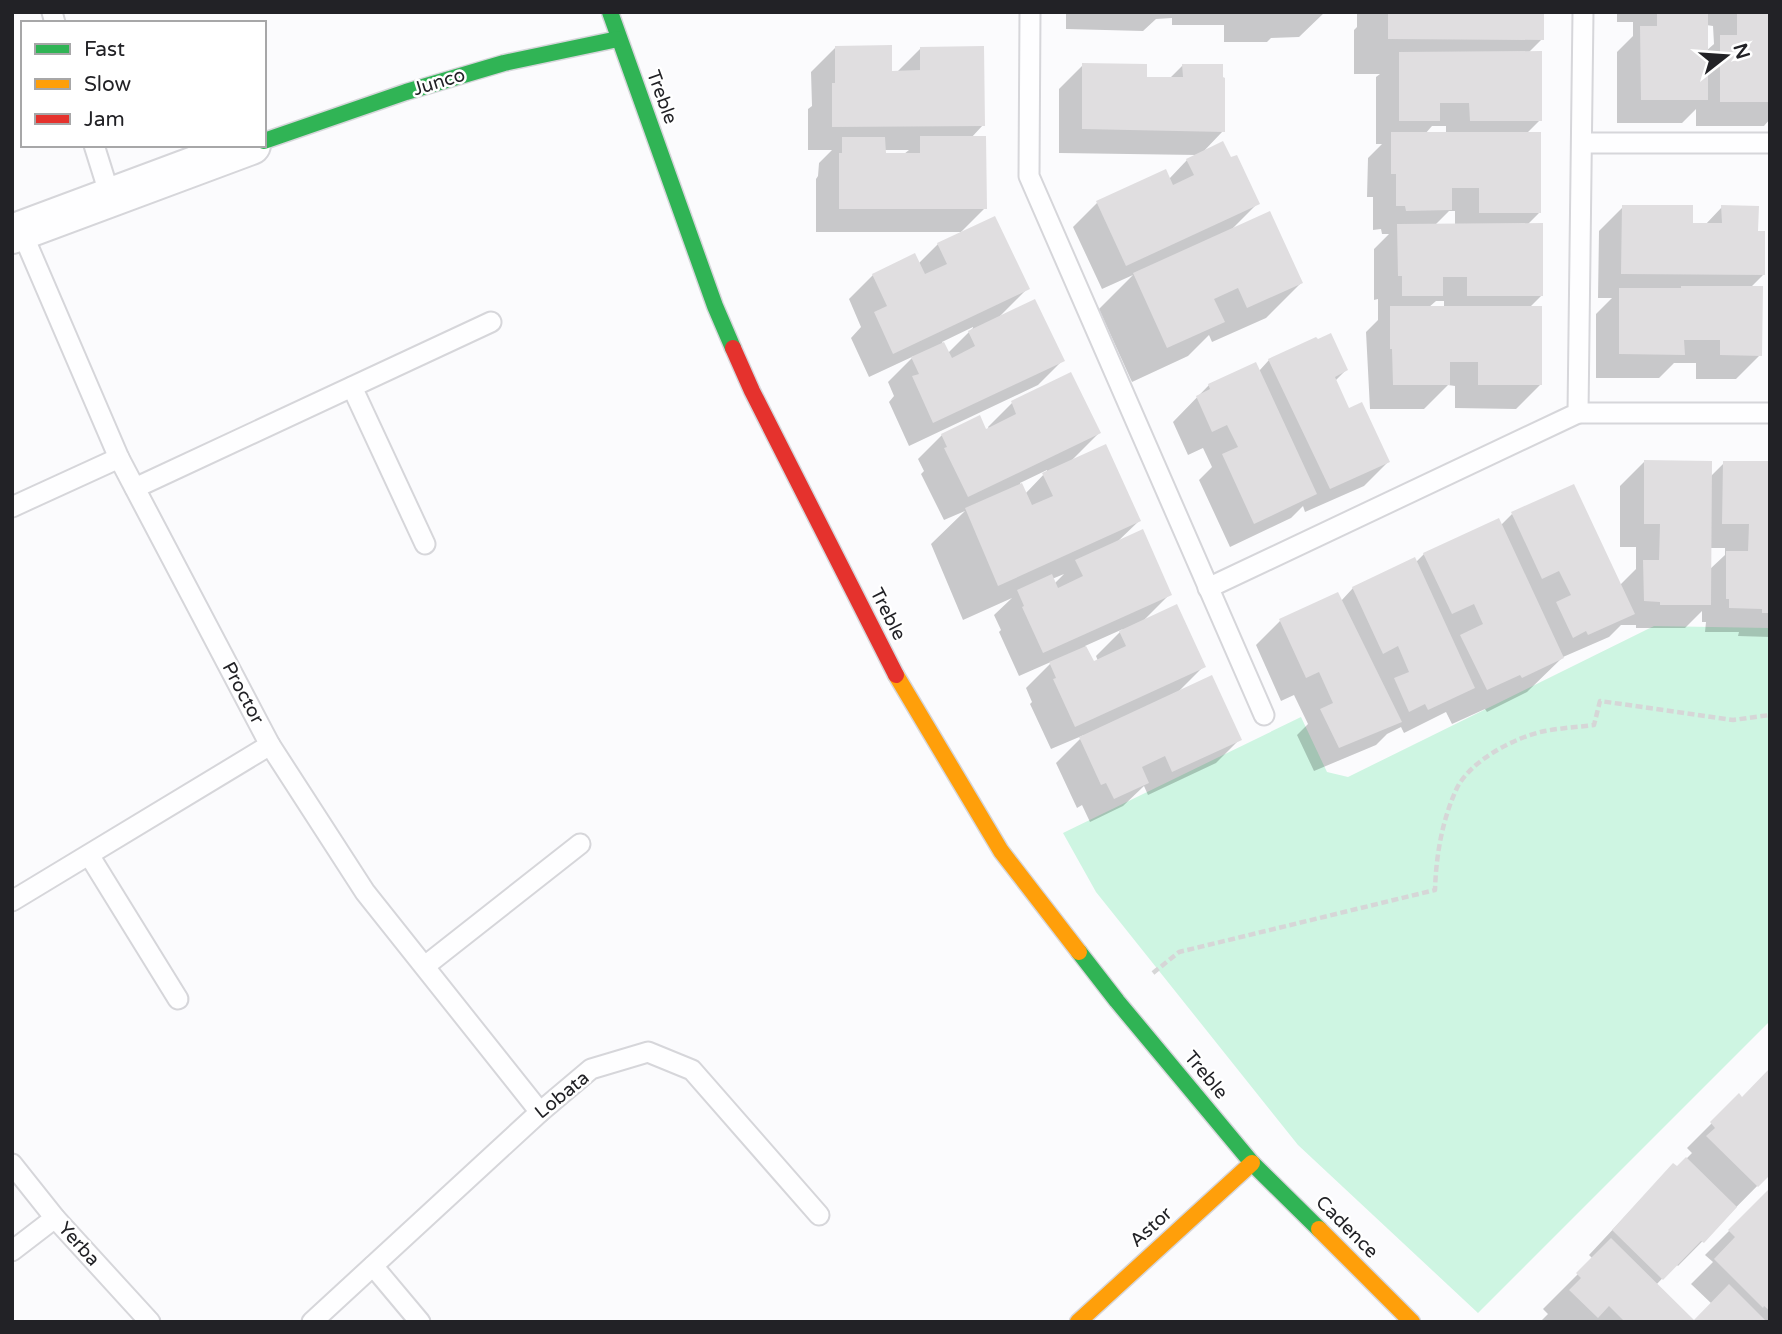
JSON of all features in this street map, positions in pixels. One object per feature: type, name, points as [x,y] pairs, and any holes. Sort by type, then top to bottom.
[{"type":"street","name":"Treble","points":[[610,12],[715,306],[752,391],[899,682],[1002,851],[1117,1002],[1252,1163]]},
{"type":"street","name":"Junco","points":[[266,140],[406,92],[504,63],[618,39]]},
{"type":"street","points":[[17,232],[246,147]]},
{"type":"street","name":"Astor","points":[[1078,1322],[1252,1163]]},
{"type":"street","name":"Cadence","points":[[1252,1163],[1412,1322]]},
{"type":"lane","points":[[1030,12],[1029,176],[1264,715]]},
{"type":"lane","points":[[1577,413],[1583,12]]},
{"type":"lane","points":[[1582,143],[1770,143]]},
{"type":"lane","points":[[95,147],[110,197]]},
{"type":"lane","name":"Proctor","points":[[17,232],[119,458],[270,745],[365,892],[540,1112]]},
{"type":"lane","points":[[135,488],[491,322]]},
{"type":"lane","points":[[352,387],[425,544]]},
{"type":"lane","points":[[1208,587],[1577,413],[1770,413]]},
{"type":"lane","points":[[12,507],[119,458]]},
{"type":"lane","points":[[12,901],[270,745]]},
{"type":"lane","points":[[425,967],[580,844]]},
{"type":"lane","points":[[89,855],[178,999]]},
{"type":"lane","name":"Lobata","points":[[312,1322],[540,1112],[591,1069],[648,1052],[692,1070],[819,1215]]},
{"type":"lane","name":"Yerba","points":[[12,1164],[55,1218],[150,1322]]},
{"type":"lane","points":[[12,1251],[55,1218]]},
{"type":"lane","points":[[373,1266],[420,1322]]},
{"type":"path","points":[[1117,1002],[1179,952],[1435,890],[1436,861],[1442,831],[1457,787],[1479,762],[1512,741],[1544,731],[1594,725],[1600,701],[1733,720],[1770,715]]},
{"type":"green space","points":[[1654,626],[1770,628],[1770,1021],[1478,1313],[1298,1145],[1096,892],[1063,833],[1301,717],[1327,772],[1348,777]]},
{"type":"building","points":[[1388,12],[1544,12],[1544,40],[1388,39]]},
{"type":"building","points":[[1657,12],[1708,12],[1708,100],[1641,100],[1640,26],[1657,26]]},
{"type":"building","points":[[1737,12],[1770,12],[1770,102],[1720,102],[1720,35],[1737,35]]},
{"type":"building","points":[[892,45],[892,71],[920,70],[920,47],[984,46],[985,126],[832,127],[835,46]]},
{"type":"building","points":[[1542,51],[1542,121],[1470,121],[1469,103],[1440,103],[1440,121],[1399,121],[1399,52]]},
{"type":"building","points":[[1082,63],[1147,64],[1147,77],[1183,77],[1182,64],[1223,64],[1225,132],[1082,129]]},
{"type":"building","points":[[1391,132],[1541,132],[1541,213],[1479,213],[1479,188],[1452,188],[1452,210],[1406,211],[1405,206],[1396,206],[1396,174],[1391,174]]},
{"type":"building","points":[[920,136],[986,136],[987,209],[839,209],[839,153],[842,153],[842,137],[885,137],[886,153],[920,153]]},
{"type":"building","points":[[1223,141],[1231,157],[1237,155],[1260,204],[1126,266],[1096,201],[1166,169],[1173,185],[1194,175],[1186,159]]},
{"type":"building","points":[[1622,205],[1693,205],[1693,223],[1722,223],[1721,205],[1759,206],[1758,231],[1765,231],[1765,275],[1621,274]]},
{"type":"building","points":[[1270,211],[1303,283],[1247,308],[1238,288],[1214,299],[1225,322],[1167,348],[1133,273]]},
{"type":"building","points":[[995,216],[1030,289],[893,354],[874,312],[887,306],[872,274],[915,253],[925,274],[947,264],[937,243]]},
{"type":"building","points":[[1543,223],[1543,296],[1467,296],[1467,277],[1443,277],[1443,296],[1402,296],[1402,276],[1398,276],[1397,224]]},
{"type":"building","points":[[1763,286],[1762,356],[1720,355],[1720,340],[1684,340],[1685,355],[1619,354],[1619,288]]},
{"type":"building","points":[[1035,299],[1065,361],[933,423],[912,376],[919,374],[911,357],[944,342],[952,358],[975,346],[968,331]]},
{"type":"building","points":[[1390,306],[1542,306],[1542,385],[1478,385],[1478,362],[1450,362],[1450,385],[1393,385]]},
{"type":"building","points":[[1331,333],[1348,370],[1335,377],[1349,408],[1362,402],[1390,462],[1330,489],[1268,359]]},
{"type":"building","points":[[1256,362],[1317,494],[1254,524],[1222,454],[1238,447],[1227,425],[1212,432],[1196,396],[1210,389],[1208,384]]},
{"type":"building","points":[[1071,372],[1101,433],[968,497],[944,448],[947,447],[941,434],[980,415],[986,429],[1016,414],[1011,401]]},
{"type":"building","points":[[1106,444],[1141,521],[998,586],[965,508],[1022,483],[1032,505],[1053,496],[1042,473]]},
{"type":"building","points":[[1644,460],[1712,461],[1711,605],[1660,605],[1660,602],[1644,601],[1643,560],[1659,560],[1660,524],[1644,524]]},
{"type":"building","points":[[1723,461],[1770,461],[1770,613],[1762,613],[1762,609],[1729,608],[1729,599],[1726,599],[1726,551],[1748,551],[1749,524],[1722,524]]},
{"type":"building","points":[[1574,484],[1635,614],[1588,635],[1586,631],[1573,638],[1556,602],[1571,595],[1559,571],[1542,579],[1511,512]]},
{"type":"building","points":[[1499,518],[1564,658],[1522,678],[1520,675],[1487,690],[1460,635],[1483,624],[1474,604],[1452,614],[1423,553]]},
{"type":"building","points":[[1143,529],[1172,595],[1043,653],[1017,590],[1052,574],[1058,588],[1083,576],[1075,560]]},
{"type":"building","points":[[1415,557],[1475,688],[1428,710],[1425,704],[1409,712],[1394,678],[1409,672],[1398,646],[1383,654],[1352,587]]},
{"type":"building","points":[[1338,592],[1402,722],[1339,748],[1320,709],[1333,703],[1319,672],[1306,678],[1279,619]]},
{"type":"building","points":[[1177,604],[1206,667],[1075,727],[1053,679],[1056,678],[1049,662],[1086,646],[1094,661],[1126,646],[1119,631]]},
{"type":"building","points":[[1212,675],[1242,740],[1172,772],[1165,756],[1142,767],[1149,783],[1114,799],[1106,783],[1101,785],[1079,737]]},
{"type":"building","points":[[1770,1068],[1770,1175],[1758,1187],[1706,1136],[1715,1128],[1710,1122],[1739,1093],[1742,1097]]},
{"type":"building","points":[[1686,1157],[1737,1207],[1704,1243],[1701,1241],[1663,1280],[1612,1230],[1673,1163],[1677,1166]]},
{"type":"building","points":[[1770,1188],[1770,1311],[1764,1306],[1763,1308],[1714,1259],[1735,1237],[1728,1230]]},
{"type":"building","points":[[1611,1238],[1694,1320],[1729,1284],[1767,1322],[1625,1322],[1609,1306],[1598,1318],[1569,1290],[1581,1278],[1576,1273]]},
{"type":"traffic: fast","points":[[610,12],[715,306],[733,348]]},
{"type":"traffic: fast","points":[[266,140],[406,92],[504,63],[618,39]]},
{"type":"traffic: fast","points":[[1079,952],[1252,1163],[1319,1229]]},
{"type":"traffic: slow","points":[[896,675],[1001,851],[1079,952]]},
{"type":"traffic: slow","points":[[1078,1322],[1252,1163]]},
{"type":"traffic: slow","points":[[1319,1229],[1412,1322]]},
{"type":"traffic: jam","points":[[733,348],[752,391],[896,675]]}]
